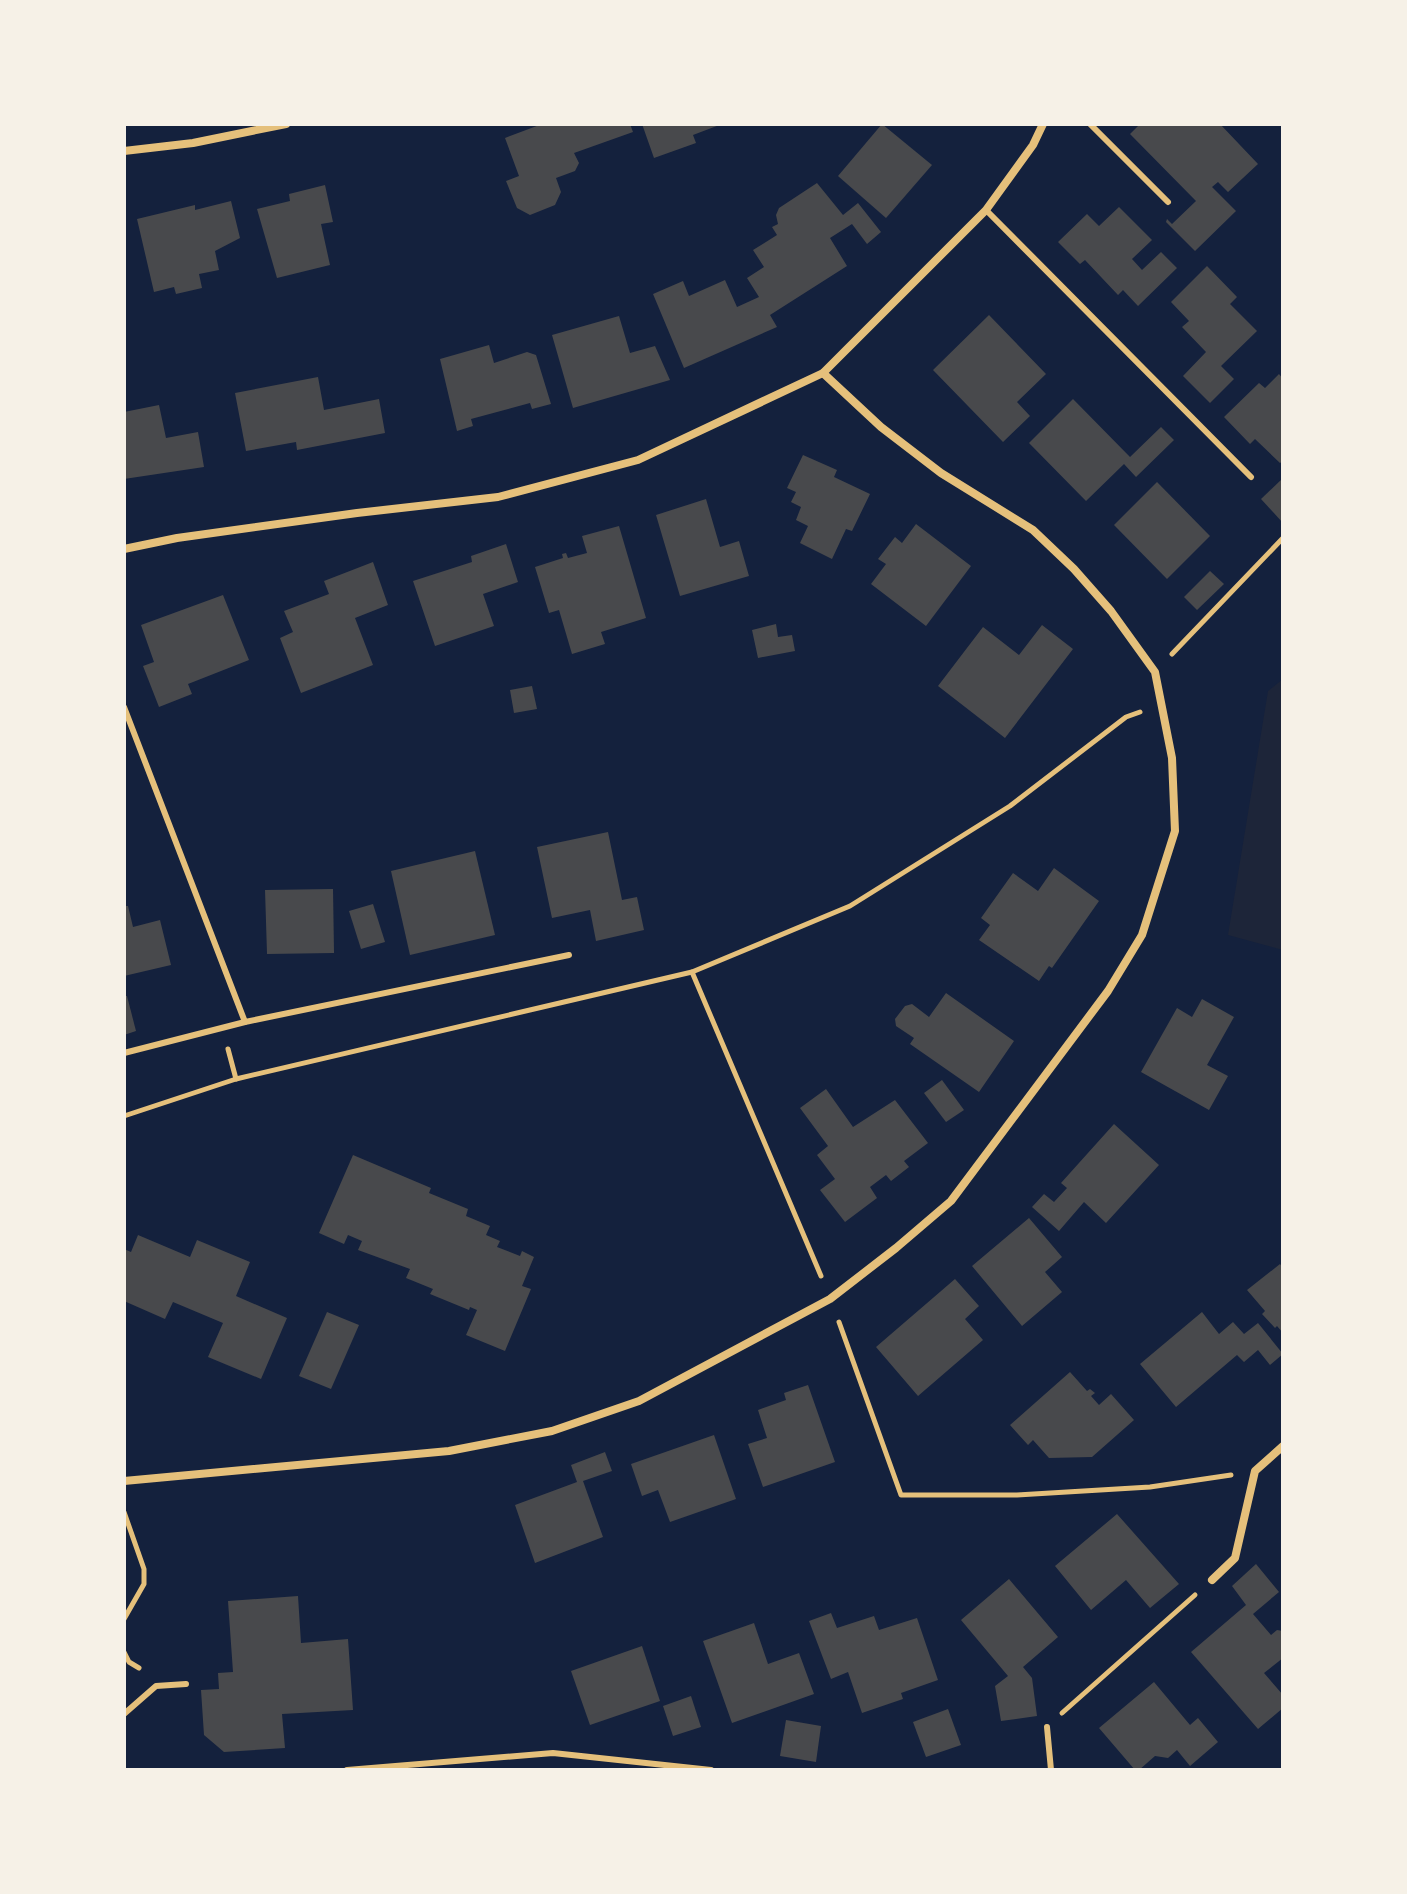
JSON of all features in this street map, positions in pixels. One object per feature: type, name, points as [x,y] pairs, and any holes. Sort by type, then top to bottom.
[{"type":"street","points":[[124,151],[193,143],[286,124]]},
{"type":"street","points":[[124,549],[177,538],[342,515],[498,497],[638,460],[823,373],[986,210],[1033,145],[1043,124]]},
{"type":"street","points":[[124,1481],[449,1451],[552,1431],[639,1401],[830,1299],[951,1201],[1108,991],[1142,935],[1175,831],[1172,758],[1155,672],[1111,611],[1074,569],[1033,530],[941,473],[881,427],[823,373]]},
{"type":"street","points":[[1212,1580],[1235,1558],[1255,1471],[1283,1446]]},
{"type":"lane","points":[[1090,124],[1168,202]]},
{"type":"lane","points":[[986,210],[1251,477]]},
{"type":"lane","points":[[124,707],[245,1022]]},
{"type":"lane","points":[[124,1053],[245,1022],[569,955]]},
{"type":"lane","points":[[124,1714],[156,1686],[186,1684]]},
{"type":"lane","points":[[1047,1727],[1051,1770]]},
{"type":"lane","points":[[347,1770],[553,1753],[711,1770]]},
{"type":"path","points":[[1155,672],[1283,538]]},
{"type":"path","points":[[124,1116],[236,1079],[692,972],[850,906],[1010,806],[1126,717],[1161,703]]},
{"type":"path","points":[[692,972],[830,1299],[901,1495],[1017,1495],[1150,1487],[1255,1471]]},
{"type":"path","points":[[124,1512],[144,1569],[144,1584],[124,1619]]},
{"type":"path","points":[[1047,1727],[1212,1580]]},
{"type":"shaded area","points":[[1283,679],[1283,950],[1228,935],[1268,691]]},
{"type":"building","points":[[542,124],[630,124],[633,132],[574,153],[579,163],[575,171],[556,178],[561,192],[555,205],[530,215],[517,208],[506,181],[519,176],[505,138]]},
{"type":"building","points":[[642,124],[722,124],[693,135],[696,143],[654,158]]},
{"type":"building","points":[[882,124],[932,165],[886,218],[838,176]]},
{"type":"building","points":[[1140,124],[1220,124],[1258,164],[1228,192],[1218,182],[1212,187],[1236,211],[1195,251],[1166,222],[1167,219],[1172,224],[1196,201],[1130,134]]},
{"type":"building","points":[[817,183],[843,215],[858,203],[881,232],[867,244],[852,224],[830,238],[847,266],[770,315],[777,327],[684,368],[653,294],[683,281],[689,296],[725,280],[737,307],[759,297],[747,278],[764,267],[753,250],[777,235],[772,227],[778,224],[776,215],[779,208]]},
{"type":"building","points":[[325,185],[333,222],[321,224],[330,265],[277,278],[257,209],[290,201],[289,194]]},
{"type":"building","points":[[231,201],[240,238],[215,251],[219,270],[199,274],[202,288],[176,294],[174,287],[154,292],[137,219],[195,205],[195,210]]},
{"type":"building","points":[[1119,207],[1152,240],[1132,259],[1142,270],[1161,252],[1177,268],[1138,306],[1123,290],[1118,295],[1085,260],[1080,264],[1058,242],[1087,214],[1099,226]]},
{"type":"building","points":[[1207,266],[1237,297],[1230,304],[1257,331],[1221,366],[1234,379],[1210,403],[1183,376],[1206,352],[1182,327],[1189,321],[1171,302]]},
{"type":"building","points":[[989,315],[1046,374],[1017,402],[1030,416],[1003,442],[933,370]]},
{"type":"building","points":[[619,316],[630,353],[655,346],[670,380],[573,408],[552,335]]},
{"type":"building","points":[[489,345],[494,363],[527,352],[536,355],[551,404],[532,409],[530,403],[471,419],[473,426],[457,431],[440,359]]},
{"type":"building","points":[[1279,374],[1283,379],[1283,461],[1280,463],[1255,439],[1250,444],[1224,417],[1259,383],[1265,388]]},
{"type":"building","points":[[318,377],[324,410],[379,399],[385,433],[297,450],[296,442],[246,451],[235,393]]},
{"type":"building","points":[[1073,399],[1130,457],[1161,427],[1174,440],[1136,477],[1124,464],[1086,501],[1029,443]]},
{"type":"building","points":[[159,405],[166,438],[198,432],[204,467],[124,479],[124,412]]},
{"type":"building","points":[[803,455],[837,470],[834,477],[870,494],[852,531],[846,529],[832,559],[800,543],[808,526],[796,520],[801,507],[791,502],[796,492],[787,488]]},
{"type":"building","points":[[1283,478],[1283,523],[1261,499]]},
{"type":"building","points":[[1157,482],[1210,536],[1167,579],[1114,525]]},
{"type":"building","points":[[706,499],[720,547],[739,541],[749,576],[680,596],[656,515]]},
{"type":"building","points":[[916,524],[971,566],[926,626],[871,584],[886,564],[878,559],[895,537],[902,543]]},
{"type":"building","points":[[619,526],[646,618],[601,632],[605,644],[572,654],[559,610],[549,613],[535,567],[563,558],[562,554],[566,553],[568,558],[587,553],[582,536]]},
{"type":"building","points":[[506,544],[518,582],[483,594],[494,626],[435,646],[413,581],[472,562],[471,556]]},
{"type":"building","points":[[373,562],[388,605],[355,618],[373,665],[301,693],[280,638],[293,632],[284,611],[329,594],[324,581]]},
{"type":"building","points":[[1210,571],[1224,584],[1197,610],[1184,597]]},
{"type":"building","points":[[223,595],[249,660],[188,684],[192,694],[159,707],[143,666],[154,662],[141,625]]},
{"type":"building","points":[[776,624],[778,637],[792,635],[795,651],[758,658],[752,630]]},
{"type":"building","points":[[1042,625],[1073,649],[1005,738],[938,686],[983,627],[1019,655]]},
{"type":"building","points":[[532,686],[537,709],[514,713],[510,690]]},
{"type":"building","points":[[608,832],[622,900],[637,897],[644,930],[596,941],[590,910],[552,918],[537,847]]},
{"type":"building","points":[[475,851],[495,935],[410,955],[391,871]]},
{"type":"building","points":[[1054,868],[1099,901],[1052,968],[1049,966],[1039,981],[979,940],[990,925],[981,918],[1013,873],[1038,891]]},
{"type":"building","points":[[333,889],[334,953],[267,954],[265,890]]},
{"type":"building","points":[[373,904],[385,942],[361,949],[349,911]]},
{"type":"building","points":[[124,906],[128,906],[133,927],[160,920],[171,965],[124,976]]},
{"type":"building","points":[[946,993],[1014,1041],[979,1092],[910,1044],[914,1038],[896,1026],[895,1019],[905,1006],[912,1004],[929,1017]]},
{"type":"building","points":[[124,996],[127,996],[136,1031],[124,1035]]},
{"type":"building","points":[[1202,999],[1234,1017],[1207,1065],[1228,1076],[1209,1110],[1141,1072],[1177,1008],[1192,1017]]},
{"type":"building","points":[[942,1080],[964,1110],[946,1122],[924,1093]]},
{"type":"building","points":[[826,1089],[853,1127],[895,1100],[928,1143],[904,1161],[909,1167],[891,1181],[886,1175],[870,1187],[877,1198],[845,1222],[820,1190],[835,1179],[817,1155],[828,1146],[800,1108]]},
{"type":"building","points":[[1114,1124],[1159,1165],[1106,1223],[1084,1202],[1059,1231],[1032,1207],[1044,1194],[1054,1202],[1067,1188],[1061,1183]]},
{"type":"building","points":[[353,1155],[431,1188],[429,1193],[468,1209],[466,1216],[490,1226],[486,1235],[500,1241],[497,1247],[520,1256],[522,1251],[534,1257],[522,1286],[531,1289],[505,1351],[466,1335],[477,1310],[470,1307],[469,1310],[430,1294],[433,1289],[406,1278],[410,1269],[358,1250],[362,1241],[348,1235],[344,1244],[319,1233]]},
{"type":"building","points":[[1029,1218],[1062,1257],[1045,1272],[1062,1292],[1022,1326],[972,1266]]},
{"type":"building","points":[[138,1235],[190,1257],[197,1240],[250,1262],[236,1296],[287,1318],[261,1379],[208,1357],[223,1323],[173,1302],[165,1319],[124,1301],[124,1249],[131,1252]]},
{"type":"building","points":[[1280,1264],[1283,1268],[1283,1333],[1262,1314],[1265,1311],[1247,1290]]},
{"type":"building","points":[[955,1279],[979,1306],[965,1319],[983,1340],[918,1396],[876,1347]]},
{"type":"building","points":[[327,1312],[359,1325],[331,1389],[299,1376]]},
{"type":"building","points":[[1202,1312],[1219,1334],[1233,1322],[1244,1334],[1258,1323],[1283,1354],[1270,1365],[1258,1350],[1244,1362],[1237,1355],[1176,1407],[1140,1364]]},
{"type":"building","points":[[1070,1372],[1087,1391],[1090,1389],[1095,1393],[1091,1396],[1099,1405],[1111,1394],[1134,1420],[1092,1457],[1049,1458],[1033,1440],[1028,1445],[1010,1425]]},
{"type":"building","points":[[808,1385],[835,1462],[763,1487],[748,1444],[767,1438],[758,1410],[786,1400],[784,1393]]},
{"type":"building","points":[[714,1435],[736,1499],[670,1522],[658,1490],[642,1496],[631,1464]]},
{"type":"building","points":[[605,1452],[612,1471],[583,1481],[603,1537],[535,1563],[515,1505],[577,1482],[571,1465]]},
{"type":"building","points":[[1117,1514],[1179,1584],[1150,1608],[1126,1580],[1091,1610],[1055,1566]]},
{"type":"building","points":[[1256,1564],[1279,1592],[1253,1614],[1271,1635],[1277,1630],[1283,1631],[1283,1658],[1264,1673],[1283,1695],[1283,1708],[1258,1729],[1191,1652],[1246,1605],[1232,1586]]},
{"type":"building","points":[[1009,1579],[1058,1637],[1023,1667],[1032,1678],[1037,1716],[1001,1721],[995,1686],[1008,1676],[961,1620]]},
{"type":"building","points":[[298,1596],[301,1643],[348,1639],[353,1710],[282,1714],[285,1748],[224,1752],[204,1735],[201,1690],[219,1689],[218,1673],[233,1672],[228,1601]]},
{"type":"building","points":[[831,1613],[837,1628],[874,1616],[879,1630],[917,1618],[938,1680],[901,1693],[903,1699],[862,1713],[848,1672],[831,1679],[809,1621]]},
{"type":"building","points":[[754,1623],[768,1664],[799,1653],[814,1694],[732,1723],[703,1641]]},
{"type":"building","points":[[642,1646],[660,1701],[590,1725],[571,1671]]},
{"type":"building","points":[[1154,1682],[1190,1725],[1198,1718],[1218,1742],[1190,1766],[1177,1750],[1168,1758],[1155,1756],[1135,1770],[1099,1728]]},
{"type":"building","points":[[691,1696],[701,1727],[673,1736],[663,1706]]},
{"type":"building","points":[[948,1709],[961,1745],[926,1757],[913,1722]]},
{"type":"building","points":[[786,1720],[821,1726],[816,1762],[780,1756]]}]
